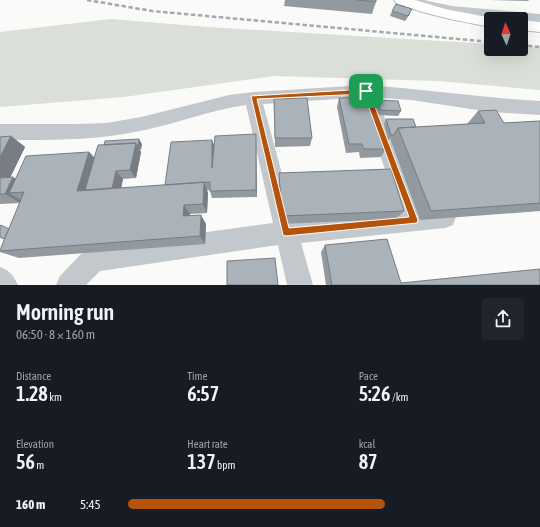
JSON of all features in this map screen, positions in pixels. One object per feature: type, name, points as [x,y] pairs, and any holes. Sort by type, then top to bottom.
[{"type":"main road","points":[[401,0],[417,7],[448,15],[484,21]]},
{"type":"main road","points":[[528,26],[540,27]]},
{"type":"street","points":[[406,0],[452,10],[540,18]]},
{"type":"street","points":[[366,91],[414,220]]},
{"type":"street","points":[[0,132],[76,132],[107,130],[141,124],[229,101],[253,98],[366,91],[411,94],[491,105],[535,108],[540,123]]},
{"type":"street","points":[[253,98],[300,285]]},
{"type":"street","points":[[69,285],[90,263],[99,259],[286,232],[469,215]]},
{"type":"street","points":[[0,279],[5,285]]},
{"type":"shaded area","points":[[111,19],[207,27],[484,44],[484,56],[528,56],[528,47],[540,48],[540,90],[438,81],[274,76],[124,97],[0,107],[0,32]]},
{"type":"building","points":[[357,0],[376,0],[376,2]]},
{"type":"building","points":[[396,4],[412,9],[408,16],[392,11]]},
{"type":"building","points":[[372,97],[386,149],[364,149],[362,144],[349,144],[339,98]]},
{"type":"building","points":[[307,98],[312,138],[275,138],[274,99]]},
{"type":"building","points":[[378,100],[398,101],[401,111],[380,110]]},
{"type":"building","points":[[496,110],[504,123],[540,121],[540,203],[431,211],[398,128],[485,123],[478,111]]},
{"type":"building","points":[[386,119],[413,119],[416,127],[398,128],[394,135],[391,135]]},
{"type":"building","points":[[256,134],[256,190],[210,191],[210,182],[165,185],[171,142],[212,140],[212,168],[215,136]]},
{"type":"building","points":[[11,136],[0,157],[0,137]]},
{"type":"building","points":[[139,139],[138,146],[136,143],[104,145],[105,141]]},
{"type":"building","points":[[136,143],[130,170],[116,171],[112,188],[85,190],[98,145]]},
{"type":"building","points":[[89,152],[77,191],[204,182],[203,204],[184,205],[183,216],[201,215],[200,236],[0,251],[24,192],[9,193],[26,156]]},
{"type":"building","points":[[391,169],[404,211],[282,216],[279,173]]},
{"type":"building","points":[[13,177],[5,194],[0,194],[0,178]]},
{"type":"building","points":[[1,225],[9,229],[4,239],[0,237]]},
{"type":"building","points":[[387,239],[401,283],[540,269],[540,285],[332,285],[325,245]]},
{"type":"building","points":[[275,258],[278,285],[227,285],[227,261]]},
{"type":"railway","points":[[87,0],[152,11],[484,41]]},
{"type":"railway","points":[[528,46],[540,47]]},
{"type":"route","points":[[366,91],[414,220],[286,232],[253,98],[366,91]]}]
